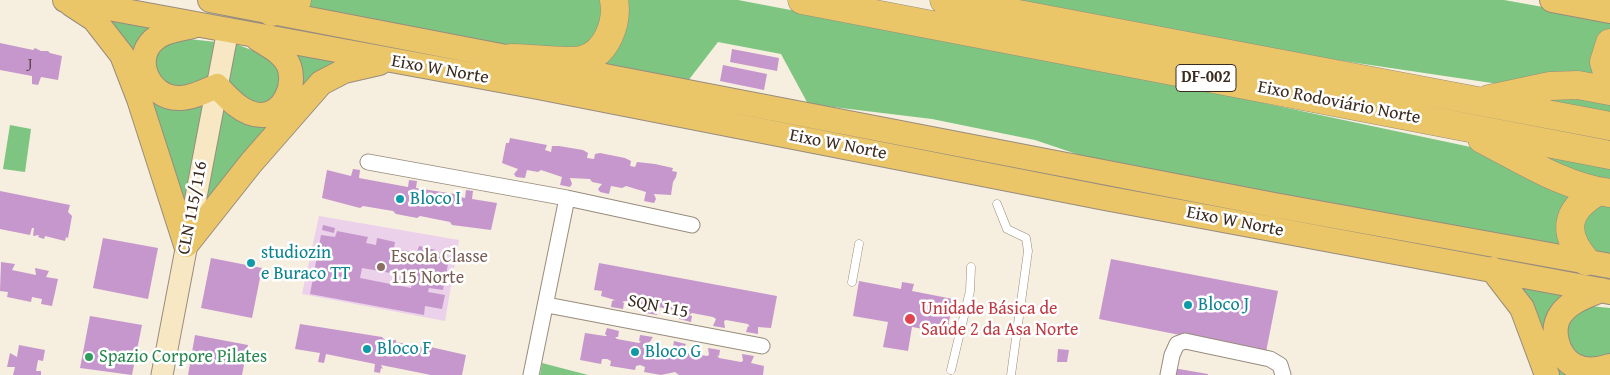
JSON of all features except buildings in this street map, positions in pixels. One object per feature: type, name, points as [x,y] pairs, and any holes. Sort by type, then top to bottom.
[{"type":"highway","points":[[272,12],[297,0]]},
{"type":"highway","points":[[511,58],[582,60],[594,54],[612,33],[616,13],[614,0]]},
{"type":"highway","name":"Eixo Rodoviário Norte","points":[[802,0],[1610,154]]},
{"type":"highway","name":"Eixo Rodoviário Norte","points":[[944,0],[1610,126]]},
{"type":"highway","points":[[1610,43],[1604,62],[1610,83]]},
{"type":"highway","points":[[1478,101],[1550,86],[1578,85],[1610,91]]},
{"type":"highway","points":[[1459,126],[1539,168],[1604,192]]},
{"type":"highway","points":[[1598,264],[1574,247],[1570,231],[1571,218],[1583,200],[1604,192]]},
{"type":"main road","name":"Eixo W Norte","points":[[65,0],[393,62],[538,87],[1115,199],[1605,291]]},
{"type":"main road","points":[[65,0],[94,18],[122,55],[145,117],[186,245]]},
{"type":"main road","name":"Eixo W Norte","points":[[210,0],[1274,206],[1598,264]]},
{"type":"main road","points":[[1552,0],[1610,11]]},
{"type":"main road","points":[[198,24],[160,35],[153,41],[145,54],[143,66],[149,84],[179,98],[217,86],[232,102],[248,112],[261,115],[273,111],[288,97],[291,81],[289,66],[282,56],[250,34]]},
{"type":"main road","points":[[186,245],[250,163],[322,83],[344,71],[367,64],[393,62]]},
{"type":"main road","points":[[1492,269],[1522,308],[1547,375]]},
{"type":"main road","points":[[1605,291],[1571,304],[1556,323],[1556,335],[1558,345],[1573,365],[1586,369],[1610,366]]},
{"type":"street","name":"CLN 115/116","points":[[162,375],[226,40]]},
{"type":"street","points":[[368,162],[567,198],[692,225]]},
{"type":"street","points":[[531,375],[547,305],[567,198]]},
{"type":"street","name":"SQN 115","points":[[547,305],[762,346]]},
{"type":"street","points":[[1168,375],[1172,355],[1177,344],[1185,341],[1270,359],[1280,365],[1284,375]]},
{"type":"lane","points":[[997,204],[1007,229],[1026,238],[1028,251],[1011,375]]},
{"type":"lane","points":[[852,282],[859,244]]},
{"type":"lane","points":[[951,370],[970,291],[971,267]]},
{"type":"shaded area","name":"Escola Classe 115 Norte","points":[[319,216],[459,240],[445,321],[302,294]]},
{"type":"green space","points":[[311,0],[603,0],[608,9],[588,50],[510,47],[300,9]]},
{"type":"green space","points":[[620,0],[738,0],[1127,74],[1480,149],[1581,196],[1571,253],[1106,164],[1035,140],[932,119],[808,104],[781,54],[718,42],[684,86],[590,66]]},
{"type":"green space","points":[[992,0],[1504,0],[1610,19],[1610,37],[1603,78],[1519,87],[1242,46]]},
{"type":"green space","points":[[91,11],[165,27],[144,90],[206,100],[182,216]]},
{"type":"green space","points":[[189,39],[216,42],[208,77],[197,91],[160,88],[151,56],[169,41]]},
{"type":"green space","points":[[236,44],[277,60],[288,81],[261,112],[228,89],[229,67]]},
{"type":"green space","points":[[285,50],[348,63],[203,214],[222,105],[229,114],[236,119],[244,121],[261,120],[289,111]]},
{"type":"green space","points":[[1547,95],[1610,101],[1610,116],[1530,101]]},
{"type":"green space","points":[[10,125],[31,129],[25,172],[3,169]]},
{"type":"green space","points":[[1521,151],[1610,167],[1610,188]]},
{"type":"green space","points":[[1610,202],[1610,258],[1590,254],[1576,217],[1581,209]]},
{"type":"green space","points":[[1506,281],[1581,295],[1554,311],[1584,375],[1553,375]]},
{"type":"green space","points":[[1590,306],[1610,308],[1610,354],[1603,359],[1577,362],[1561,333],[1569,314]]},
{"type":"green space","points":[[542,363],[588,375],[540,375]]},
{"type":"place","name":"Bloco I","points":[[400,199]]},
{"type":"place","name":"studiozin e Buraco TT","points":[[251,263]]},
{"type":"place","name":"Escola Classe 115 Norte","points":[[381,267]]},
{"type":"place","name":"Bloco J","points":[[1188,305]]},
{"type":"place","name":"Unidade Básica de Saúde 2 da Asa Norte","points":[[910,319]]},
{"type":"place","name":"Bloco F","points":[[367,349]]},
{"type":"place","name":"Bloco G","points":[[635,352]]},
{"type":"place","name":"Spazio Corpore Pilates","points":[[89,357]]}]
